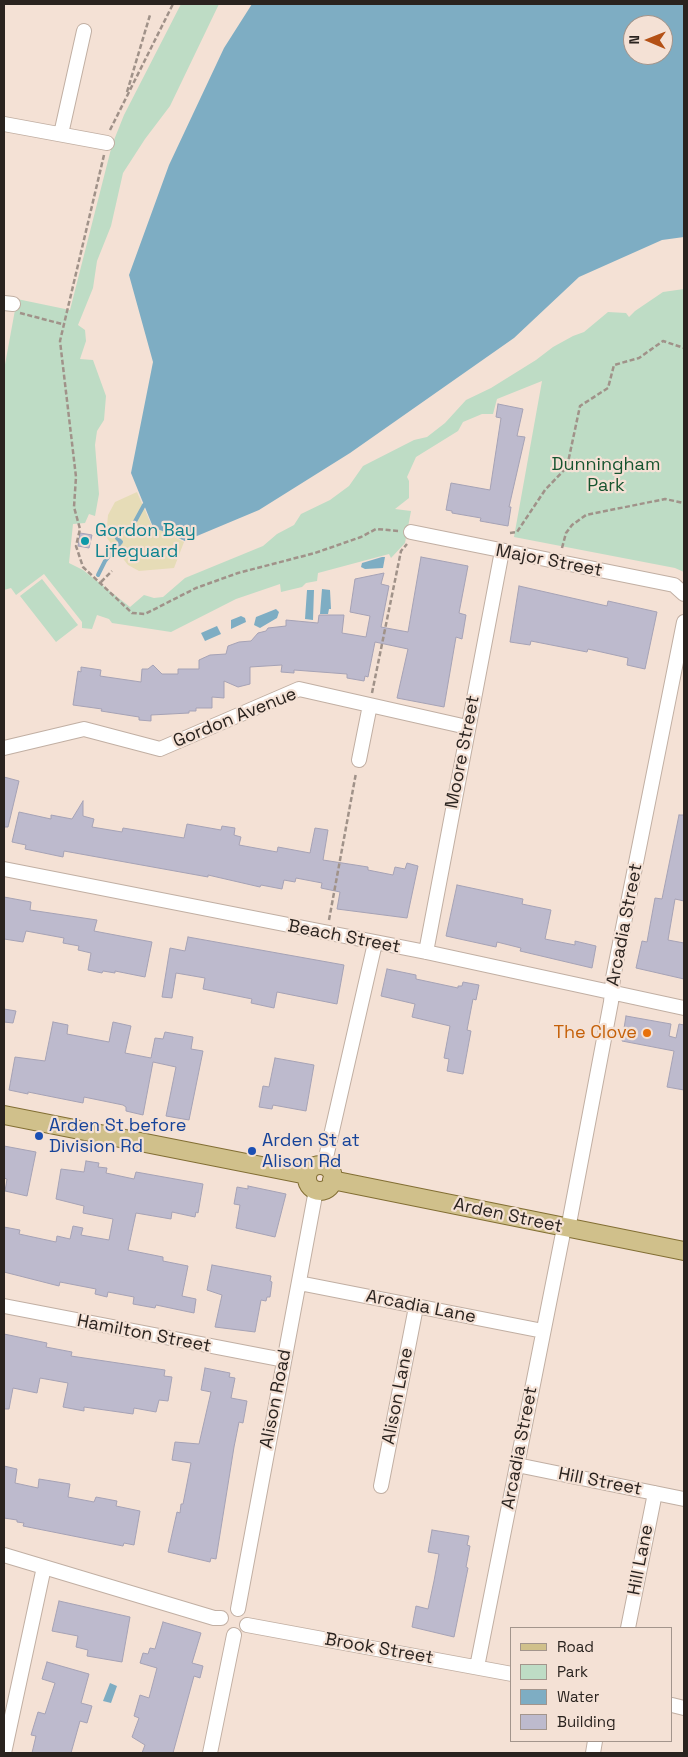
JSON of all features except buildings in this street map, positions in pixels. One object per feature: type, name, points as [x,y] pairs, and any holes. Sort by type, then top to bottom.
[{"type":"main road","points":[[4,1115],[312,1183],[315,1166],[328,1173]]},
{"type":"main road","name":"Arden Street","points":[[328,1173],[566,1228],[684,1251]]},
{"type":"street","points":[[61,134],[84,31]]},
{"type":"street","points":[[4,124],[107,143]]},
{"type":"street","name":"Major Street","points":[[413,532],[502,552],[674,585],[684,594]]},
{"type":"street","name":"Moore Street","points":[[426,952],[467,727],[502,552]]},
{"type":"street","name":"Arcadia Street","points":[[477,1668],[543,1331],[566,1228],[611,1002],[611,991],[684,622]]},
{"type":"street","name":"Gordon Avenue","points":[[4,748],[84,729],[160,749],[299,688],[467,727]]},
{"type":"street","points":[[359,760],[370,705]]},
{"type":"street","name":"Beach Street","points":[[4,869],[426,952],[684,1008]]},
{"type":"street","points":[[328,1173],[375,943]]},
{"type":"street","name":"Alison Road","points":[[238,1609],[299,1283],[312,1183]]},
{"type":"street","name":"Arcadia Lane","points":[[299,1283],[543,1331]]},
{"type":"street","name":"Hamilton Street","points":[[4,1306],[284,1360]]},
{"type":"street","name":"Alison Lane","points":[[381,1486],[416,1307]]},
{"type":"street","name":"Hill Street","points":[[517,1465],[684,1499]]},
{"type":"street","name":"Hill Lane","points":[[628,1627],[655,1493]]},
{"type":"street","points":[[4,1555],[214,1618],[221,1618]]},
{"type":"street","points":[[4,1753],[44,1567]]},
{"type":"street","points":[[238,1609],[245,1615],[247,1625],[242,1633],[234,1635],[223,1630],[221,1618],[227,1610],[238,1609]]},
{"type":"street","name":"Brook Street","points":[[247,1625],[510,1674]]},
{"type":"street","points":[[210,1753],[234,1635]]},
{"type":"path","points":[[173,4],[110,130],[62,324],[60,340],[76,478],[74,507],[80,529],[76,546],[83,567],[132,612],[145,614],[196,588],[238,573],[315,553],[361,537],[376,529],[413,532],[400,551],[370,705]]},
{"type":"path","points":[[125,98],[150,15]]},
{"type":"path","points":[[25,316],[62,324]]},
{"type":"path","points":[[510,533],[517,532],[545,490],[568,467],[580,406],[608,388],[614,365],[639,358],[663,341],[684,348]]},
{"type":"path","points":[[558,563],[566,534],[572,525],[586,515],[665,499],[684,503]]},
{"type":"path","points":[[100,583],[112,571]]},
{"type":"path","points":[[331,906],[359,760]]},
{"type":"green space","name":"Dunningham Park","points":[[181,4],[219,4],[170,106],[145,139],[123,173],[111,226],[97,261],[93,288],[78,325],[85,330],[86,341],[80,359],[93,360],[106,396],[104,420],[97,431],[95,445],[99,494],[95,516],[89,514],[85,523],[73,524],[69,563],[83,570],[130,607],[144,595],[154,598],[163,597],[185,578],[263,546],[277,534],[294,525],[301,514],[330,500],[349,486],[363,466],[414,440],[427,437],[445,423],[466,400],[491,388],[553,347],[584,332],[608,312],[626,313],[629,317],[663,292],[684,289],[684,572],[675,568],[514,537],[542,381],[497,399],[493,414],[482,414],[463,422],[458,431],[416,457],[407,477],[409,481],[409,498],[395,509],[411,511],[405,543],[391,558],[389,554],[318,573],[317,581],[281,592],[280,584],[236,599],[171,632],[112,623],[109,619],[97,615],[92,629],[82,628],[82,622],[44,574],[16,595],[11,588],[4,590],[4,370],[17,299],[70,310],[112,145],[124,115]]},
{"type":"green space","points":[[42,579],[78,625],[56,642],[20,596]]},
{"type":"sand","points":[[137,492],[152,526],[184,542],[174,568],[139,571],[128,565],[106,537],[108,515],[115,502]]},
{"type":"water","points":[[252,4],[684,4],[684,237],[662,240],[579,277],[514,338],[350,453],[259,510],[185,541],[153,527],[131,473],[153,362],[129,275],[169,165],[224,48]]},
{"type":"water","points":[[385,557],[383,568],[365,569],[361,567],[362,563]]},
{"type":"water","points":[[322,589],[330,590],[331,609],[329,609],[328,614],[320,614]]},
{"type":"water","points":[[307,590],[314,590],[313,620],[305,619]]},
{"type":"water","points":[[276,609],[279,612],[277,618],[260,628],[254,625],[256,617]]},
{"type":"water","points":[[241,616],[245,618],[246,622],[231,629],[231,620]]},
{"type":"water","points":[[217,626],[221,634],[205,641],[201,633]]},
{"type":"water","points":[[110,1683],[117,1686],[111,1703],[103,1701]]},
{"type":"waterway","points":[[98,575],[105,561],[121,542],[117,538],[121,532],[132,527],[144,505]]},
{"type":"place","name":"Gordon Bay Lifeguard","points":[[85,541]]},
{"type":"place","name":"The Clove","points":[[647,1033]]},
{"type":"place","name":"Arden St before Division Rd","points":[[39,1136]]},
{"type":"place","name":"Arden St at Alison Rd","points":[[252,1151]]}]
